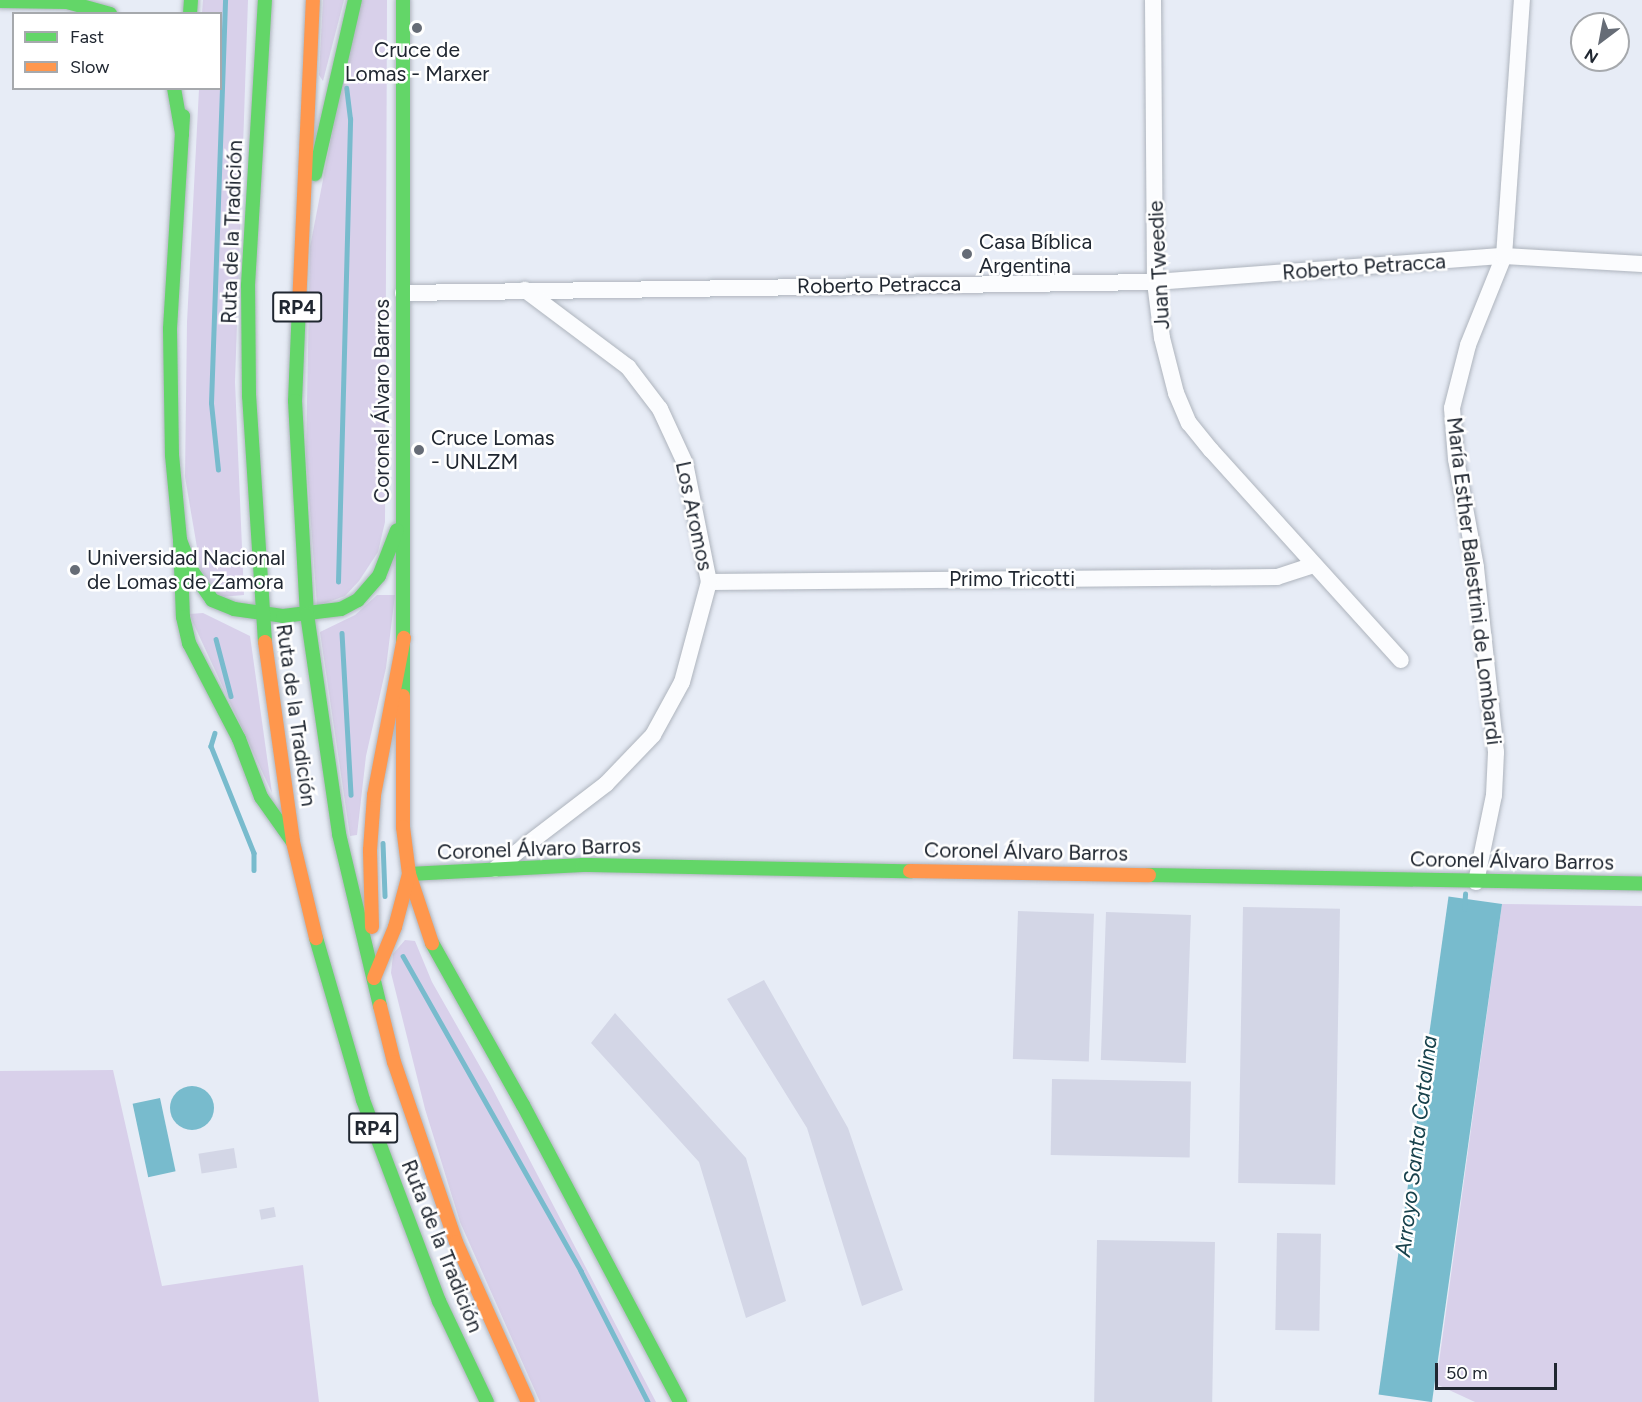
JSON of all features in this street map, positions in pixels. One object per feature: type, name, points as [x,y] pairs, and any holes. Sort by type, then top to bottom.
[{"type":"main road","name":"Ruta de la Tradición","points":[[265,0],[248,285],[249,396],[261,616],[293,842],[363,1100],[439,1301],[487,1402]]},
{"type":"main road","name":"Ruta de la Tradición","points":[[313,0],[300,244],[295,401],[307,614],[339,834],[394,1062],[427,1165],[491,1324],[528,1402]]},
{"type":"main road","points":[[300,244],[355,0]]},
{"type":"main road","name":"Coronel Álvaro Barros","points":[[403,0],[403,827],[409,874],[422,921],[436,953],[523,1106],[680,1402]]},
{"type":"main road","points":[[0,1],[67,2],[103,12]]},
{"type":"main road","points":[[174,90],[182,134]]},
{"type":"main road","points":[[185,90],[170,329],[171,455],[180,540],[183,617],[189,643],[240,739],[261,797],[293,842]]},
{"type":"main road","points":[[180,540],[192,571],[212,600],[261,616],[307,614],[341,609],[358,600],[379,576],[393,548],[403,499]]},
{"type":"main road","points":[[374,978],[370,850],[374,795],[404,638]]},
{"type":"main road","name":"Coronel Álvaro Barros","points":[[409,874],[607,866],[1642,884]]},
{"type":"main road","points":[[374,978],[395,927],[409,874]]},
{"type":"street","name":"Juan Tweedie","points":[[1153,0],[1155,282],[1162,338],[1176,393],[1189,423],[1314,566],[1401,660]]},
{"type":"street","name":"María Esther Balestrini de Lombardi","points":[[1476,882],[1494,795],[1496,752],[1476,567],[1456,459],[1452,408],[1468,345],[1504,256],[1522,0]]},
{"type":"street","name":"Roberto Petracca","points":[[403,293],[1155,282],[1504,256],[1642,264]]},
{"type":"street","name":"Los Aromos","points":[[495,869],[606,784],[653,735],[682,682],[709,582],[685,463],[660,409],[628,367],[525,290]]},
{"type":"street","name":"Primo Tricotti","points":[[709,582],[1277,577],[1314,566]]},
{"type":"shaded area","points":[[203,0],[248,0],[235,382],[244,595],[220,597],[201,571],[185,477],[187,322],[199,90],[222,90],[222,12],[202,12]]},
{"type":"shaded area","points":[[323,0],[344,0],[323,81],[319,75]]},
{"type":"shaded area","points":[[362,0],[387,0],[385,522],[378,552],[359,581],[345,596],[317,606],[306,455],[310,247],[351,35]]},
{"type":"shaded area","points":[[377,595],[395,595],[386,668],[366,756],[357,835],[350,836],[320,632],[355,615]]},
{"type":"shaded area","points":[[203,613],[250,636],[272,793],[189,614]]},
{"type":"shaded area","points":[[1502,904],[1642,906],[1642,1402],[1475,1402],[1436,1384]]},
{"type":"shaded area","points":[[405,940],[415,941],[432,982],[490,1084],[656,1402],[540,1402],[460,1222],[425,1109],[391,973],[393,954]]},
{"type":"shaded area","points":[[113,1070],[162,1286],[303,1265],[319,1402],[0,1402],[0,1071]]},
{"type":"water","points":[[1449,896],[1502,904],[1432,1402],[1379,1395]]},
{"type":"water","points":[[192,1086],[208,1092],[214,1108],[208,1124],[192,1130],[176,1124],[170,1108],[176,1092]]},
{"type":"water","points":[[160,1098],[176,1171],[148,1177],[133,1104]]},
{"type":"building","points":[[1243,907],[1340,909],[1335,1185],[1238,1183]]},
{"type":"building","points":[[1018,911],[1094,914],[1089,1062],[1013,1059]]},
{"type":"building","points":[[1106,912],[1191,915],[1186,1063],[1101,1060]]},
{"type":"building","points":[[764,980],[848,1128],[903,1290],[862,1306],[807,1128],[727,999]]},
{"type":"building","points":[[615,1013],[746,1158],[786,1301],[746,1318],[699,1162],[591,1043]]},
{"type":"building","points":[[1052,1079],[1191,1081],[1190,1157],[1051,1155]]},
{"type":"building","points":[[234,1148],[237,1168],[202,1173],[198,1154]]},
{"type":"building","points":[[274,1207],[276,1217],[261,1220],[259,1210]]},
{"type":"building","points":[[1277,1233],[1321,1234],[1319,1331],[1275,1330]]},
{"type":"building","points":[[1097,1240],[1215,1242],[1212,1402],[1094,1402]]},
{"type":"waterway","points":[[222,86],[225,0]]},
{"type":"waterway","points":[[338,582],[350,119],[346,88]]},
{"type":"waterway","points":[[218,470],[211,403],[222,90]]},
{"type":"waterway","points":[[342,633],[351,795]]},
{"type":"waterway","points":[[216,639],[231,696]]},
{"type":"waterway","points":[[215,733],[211,746],[254,853],[254,870]]},
{"type":"waterway","points":[[383,843],[385,896]]},
{"type":"waterway","name":"Arroyo Santa Catalina","points":[[1464,909],[1465,894]]},
{"type":"waterway","points":[[403,956],[581,1271],[648,1402]]},
{"type":"traffic: fast","points":[[190,12],[191,0]]},
{"type":"traffic: fast","points":[[265,0],[248,285],[249,396],[265,642]]},
{"type":"traffic: fast","points":[[315,174],[355,0]]},
{"type":"traffic: fast","points":[[403,0],[403,696]]},
{"type":"traffic: fast","points":[[0,1],[67,2],[103,12]]},
{"type":"traffic: fast","points":[[174,90],[182,134]]},
{"type":"traffic: fast","points":[[183,116],[170,329],[172,455],[180,540],[192,571],[212,600],[234,609],[283,616],[341,609],[358,600],[379,576],[397,530]]},
{"type":"traffic: fast","points":[[299,306],[295,401],[307,614],[339,834],[380,1006]]},
{"type":"traffic: fast","points":[[180,540],[183,617],[189,643],[239,739],[261,797],[293,842]]},
{"type":"traffic: fast","points":[[409,874],[583,865],[910,871]]},
{"type":"traffic: fast","points":[[1149,875],[1642,884]]},
{"type":"traffic: fast","points":[[316,938],[363,1100],[439,1301],[487,1402]]},
{"type":"traffic: fast","points":[[432,943],[523,1105],[680,1402]]},
{"type":"traffic: slow","points":[[299,306],[313,0]]},
{"type":"traffic: slow","points":[[372,927],[370,850],[374,795],[404,638]]},
{"type":"traffic: slow","points":[[265,642],[293,842],[316,938]]},
{"type":"traffic: slow","points":[[403,696],[403,827],[409,874],[432,943]]},
{"type":"traffic: slow","points":[[910,871],[1149,875]]},
{"type":"traffic: slow","points":[[374,978],[395,927],[409,874]]},
{"type":"traffic: slow","points":[[380,1006],[394,1062],[456,1242],[528,1402]]},
{"type":"place","name":"Cruce de Lomas - Marxer","points":[[417,28]]},
{"type":"place","name":"Casa Bíblica Argentina","points":[[967,254]]},
{"type":"place","name":"Cruce Lomas - UNLZM","points":[[419,450]]},
{"type":"place","name":"Universidad Nacional de Lomas de Zamora","points":[[75,570]]}]
